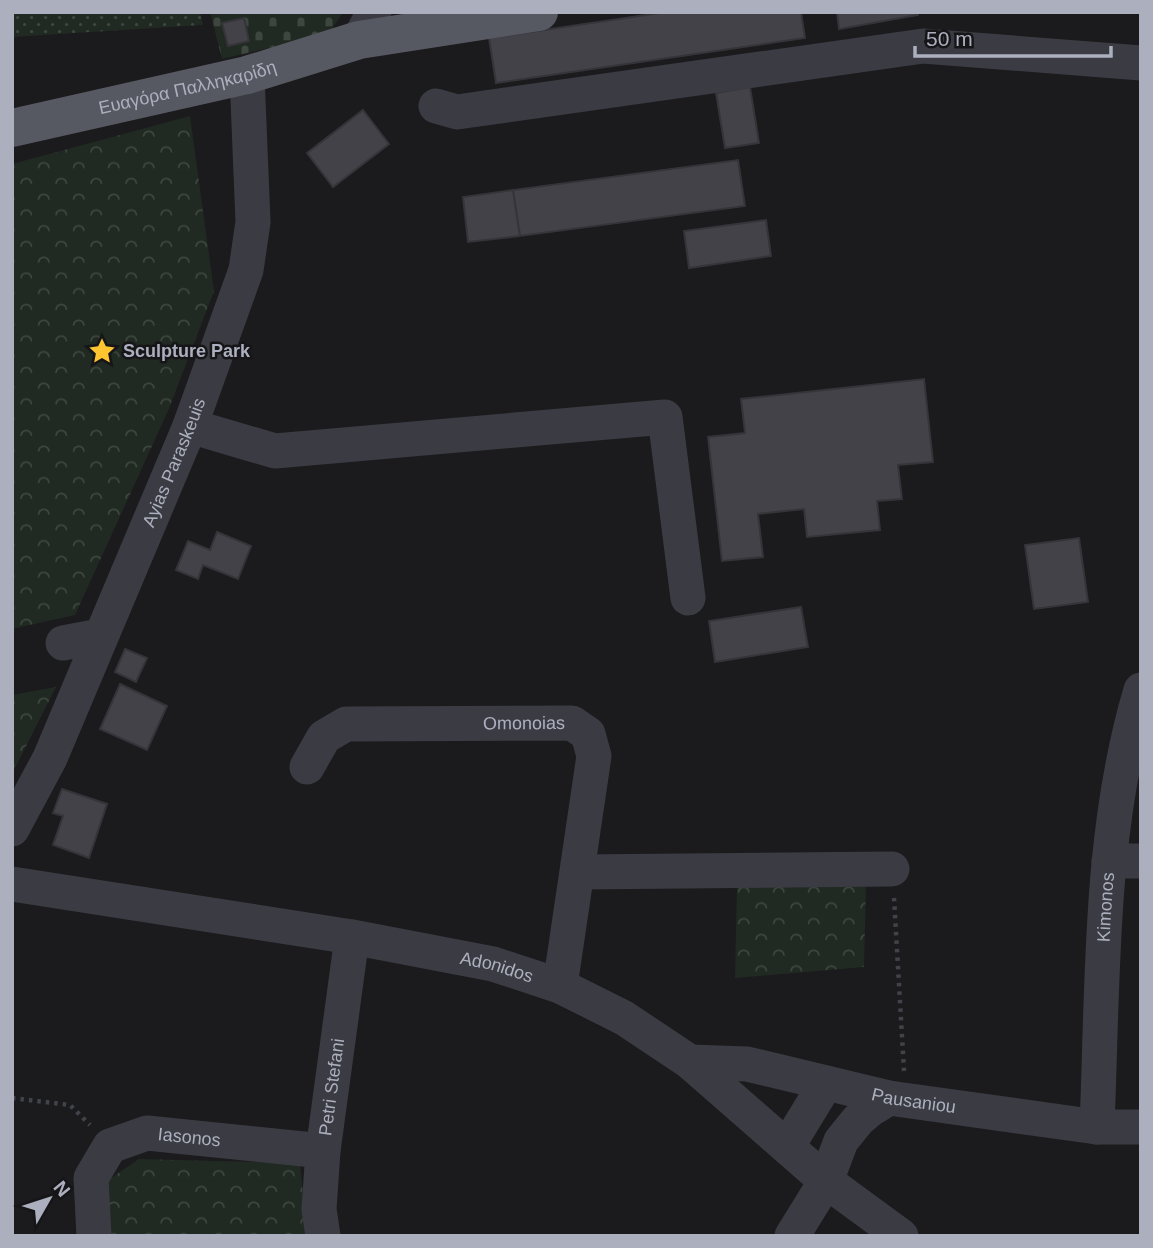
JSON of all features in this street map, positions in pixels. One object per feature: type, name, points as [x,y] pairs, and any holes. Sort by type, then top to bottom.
[{"type":"main road","name":"Ευαγόρα Παλληκαρίδη","points":[[12,128],[247,75],[367,26],[539,12]]},
{"type":"street","points":[[436,106],[457,112],[923,46],[1141,63]]},
{"type":"street","name":"Ayias Paraskeuis","points":[[12,829],[50,758],[190,426],[246,270],[253,222],[247,75]]},
{"type":"street","points":[[190,426],[275,451],[665,417],[688,598]]},
{"type":"street","points":[[63,643],[100,636]]},
{"type":"street","name":"Kimonos","points":[[1097,1127],[1125,861],[1129,730],[1141,690]]},
{"type":"street","name":"Omonoias","points":[[306,767],[324,737],[346,724],[572,723],[588,734],[594,756],[579,872],[560,986]]},
{"type":"street","points":[[579,872],[892,869]]},
{"type":"street","name":"Adonidos","points":[[12,884],[352,937],[494,964],[560,986],[624,1018],[690,1062],[826,1181],[901,1236]]},
{"type":"street","name":"Petri Stefani","points":[[323,1236],[319,1209],[323,1151],[352,937]]},
{"type":"street","name":"Pausaniou","points":[[690,1062],[747,1064],[897,1099],[1097,1127],[1141,1127]]},
{"type":"street","points":[[788,1147],[826,1083]]},
{"type":"street","points":[[792,1236],[826,1181],[841,1141],[871,1109],[897,1099]]},
{"type":"street","name":"Iasonos","points":[[110,1146],[147,1133],[323,1151]]},
{"type":"street","points":[[94,1236],[91,1178],[110,1146]]},
{"type":"path","points":[[892,869],[897,1099]]},
{"type":"path","points":[[12,1098],[70,1105],[110,1146]]},
{"type":"green space","points":[[12,12],[200,12],[203,25],[12,37]]},
{"type":"green space","points":[[210,12],[343,12],[329,34],[222,59]]},
{"type":"green space","name":"Sculpture Park","points":[[190,116],[214,291],[168,411],[75,615],[12,629],[12,164]]},
{"type":"green space","points":[[56,687],[12,774],[12,695]]},
{"type":"green space","points":[[737,884],[866,887],[864,967],[735,978]]},
{"type":"green space","points":[[139,1159],[300,1163],[307,1236],[108,1236],[108,1180]]},
{"type":"building","points":[[666,12],[801,12],[805,38],[496,83],[489,38]]},
{"type":"building","points":[[837,12],[918,12],[918,15],[839,29]]},
{"type":"building","points":[[244,18],[249,41],[228,46],[222,23]]},
{"type":"building","points":[[750,87],[759,143],[725,148],[716,93]]},
{"type":"building","points":[[363,110],[389,144],[333,187],[307,153]]},
{"type":"building","points":[[738,160],[745,206],[520,236],[513,190]]},
{"type":"building","points":[[513,190],[520,236],[468,242],[463,197]]},
{"type":"building","points":[[766,220],[771,256],[689,268],[684,231]]},
{"type":"building","points":[[924,379],[933,462],[898,465],[902,499],[877,501],[880,530],[807,537],[804,509],[758,514],[763,557],[722,561],[708,437],[745,433],[741,399]]},
{"type":"building","points":[[217,532],[251,546],[238,579],[203,565],[198,579],[176,570],[188,541],[210,550]]},
{"type":"building","points":[[1079,538],[1088,602],[1034,609],[1025,545]]},
{"type":"building","points":[[801,607],[808,647],[715,662],[709,621]]},
{"type":"building","points":[[125,649],[147,658],[136,682],[115,672]]},
{"type":"building","points":[[120,684],[167,706],[147,750],[100,729]]},
{"type":"building","points":[[62,789],[107,804],[89,858],[53,845],[63,816],[53,813]]},
{"type":"place","name":"Sculpture Park","points":[[102,351]]}]
